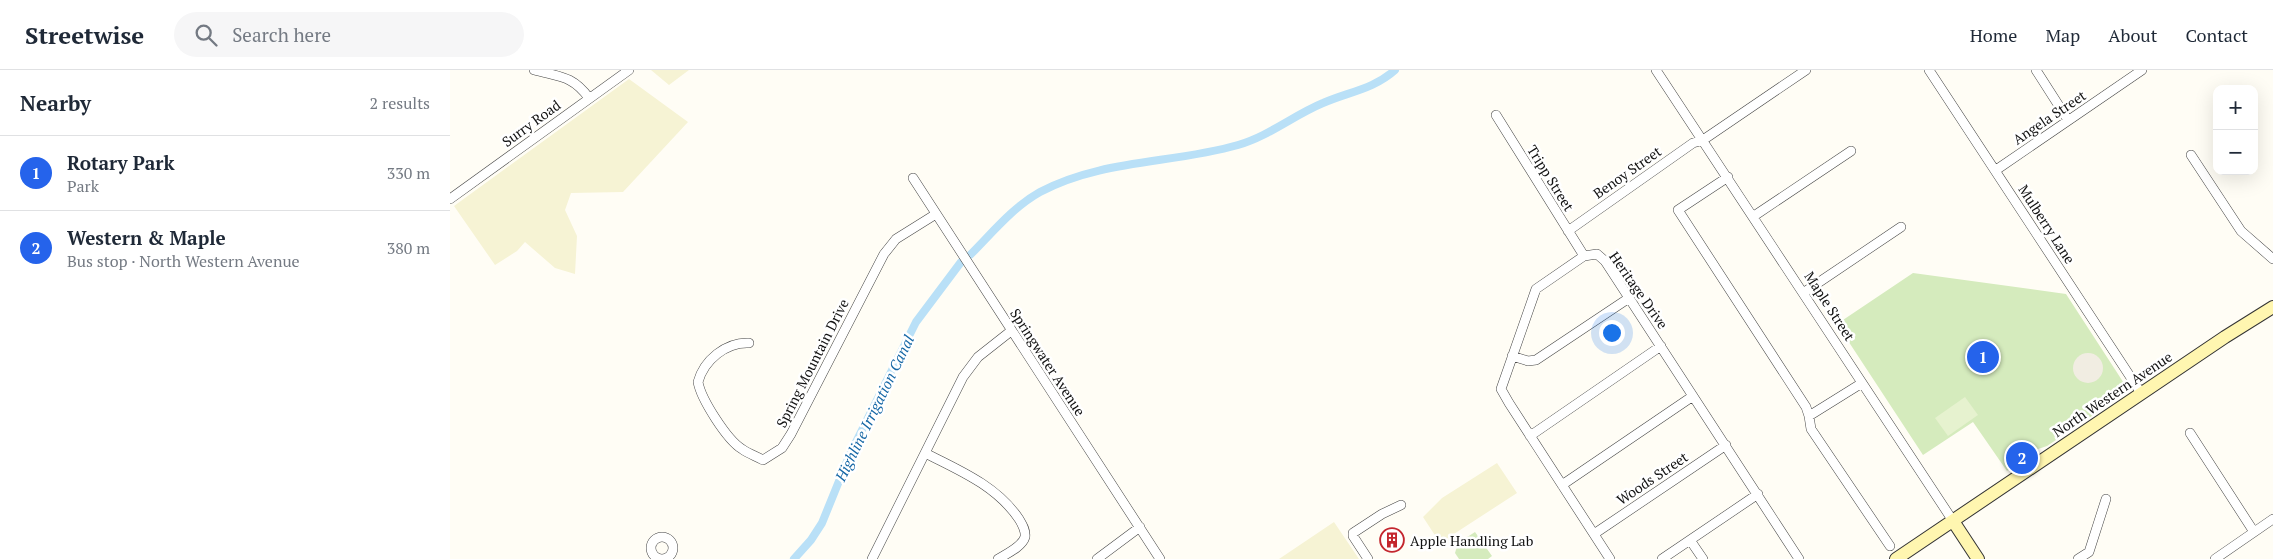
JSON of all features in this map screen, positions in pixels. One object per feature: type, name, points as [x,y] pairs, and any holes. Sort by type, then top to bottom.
[{"type":"main road","name":"North Western Avenue","points":[[1896,559],[2141,393],[2273,307]]},
{"type":"main road","name":"Maple Street","points":[[1953,521],[1978,559]]},
{"type":"street","points":[[534,70],[570,79],[589,98]]},
{"type":"street","name":"Surry Road","points":[[450,199],[628,70]]},
{"type":"street","name":"Maple Street","points":[[1656,70],[1754,216],[1953,521]]},
{"type":"street","name":"Benoy Street","points":[[1568,231],[1693,143],[1703,140],[1806,70]]},
{"type":"street","name":"Mulberry Lane","points":[[1929,70],[2141,393]]},
{"type":"street","points":[[2036,70],[2068,120]]},
{"type":"street","name":"Angela Street","points":[[1996,170],[2140,70]]},
{"type":"street","name":"Tripp Street","points":[[1496,115],[1584,256]]},
{"type":"street","points":[[1754,216],[1851,151]]},
{"type":"street","points":[[2190,156],[2241,231],[2273,259]]},
{"type":"street","points":[[1728,177],[1678,210],[1801,400],[1810,416],[1811,428],[1890,546]]},
{"type":"street","name":"Springwater Avenue","points":[[913,178],[1160,559]]},
{"type":"street","name":"Spring Mountain Drive","points":[[749,343],[739,342],[726,348],[707,362],[698,382],[704,402],[734,442],[742,449],[763,460],[782,448],[791,434],[884,254],[896,239],[936,214]]},
{"type":"street","points":[[1803,292],[1900,227]]},
{"type":"street","name":"Heritage Drive","points":[[1584,256],[1597,254],[1601,257],[1800,559]]},
{"type":"street","points":[[1584,256],[1536,289],[1502,386],[1502,392],[1610,559]]},
{"type":"street","points":[[1512,356],[1528,361],[1536,360],[1629,298]]},
{"type":"street","points":[[872,559],[969,368],[989,347],[1011,331]]},
{"type":"street","points":[[1530,436],[1661,346]]},
{"type":"street","points":[[1810,416],[1862,382]]},
{"type":"street","points":[[1562,485],[1693,396]]},
{"type":"street","points":[[2190,433],[2254,532]]},
{"type":"street","name":"Woods Street","points":[[1594,534],[1726,445]]},
{"type":"street","points":[[925,453],[977,480],[993,491],[1016,514],[1024,527],[1024,537],[1020,544],[998,559]]},
{"type":"street","points":[[1662,559],[1758,494]]},
{"type":"street","points":[[2078,559],[2092,555],[2106,499]]},
{"type":"street","points":[[1368,559],[1353,533],[1382,514],[1401,505]]},
{"type":"street","points":[[2215,559],[2273,519]]},
{"type":"street","points":[[1097,559],[1140,527]]},
{"type":"street","points":[[1690,540],[1703,559]]},
{"type":"shaded area","points":[[651,70],[689,70],[669,85]]},
{"type":"shaded area","points":[[629,79],[688,122],[623,192],[571,193],[565,210],[577,236],[575,274],[555,268],[525,242],[517,251],[495,265],[454,206]]},
{"type":"shaded area","points":[[2088,353],[2098,358],[2103,368],[2098,378],[2088,383],[2078,378],[2073,368],[2078,358]]},
{"type":"shaded area","points":[[1497,463],[1517,493],[1440,543],[1423,517],[1442,498]]},
{"type":"shaded area","points":[[1334,522],[1359,559],[1279,559]]},
{"type":"green space","points":[[1913,273],[2066,294],[2129,391],[2047,446],[2035,450],[2007,471],[1973,422],[1923,455],[1837,324]]},
{"type":"green space","points":[[1965,397],[1978,415],[1948,436],[1935,418]]},
{"type":"green space","points":[[1475,532],[1492,556],[1488,559],[1459,559],[1455,553],[1458,543]]},
{"type":"waterway","name":"Highline Irrigation Canal","points":[[970,255],[1021,205],[1040,192],[1064,181],[1112,168],[1188,156],[1238,145],[1271,131],[1323,103],[1370,86],[1395,70]]},
{"type":"waterway","name":"Highline Irrigation Canal","points":[[794,559],[811,540],[822,523],[850,454],[916,322],[961,262]]},
{"type":"place","name":"Rotary Park","points":[[1983,357]]},
{"type":"place","name":"Western & Maple","points":[[2022,458]]},
{"type":"place","name":"Apple Handling Lab","points":[[1392,540]]}]
